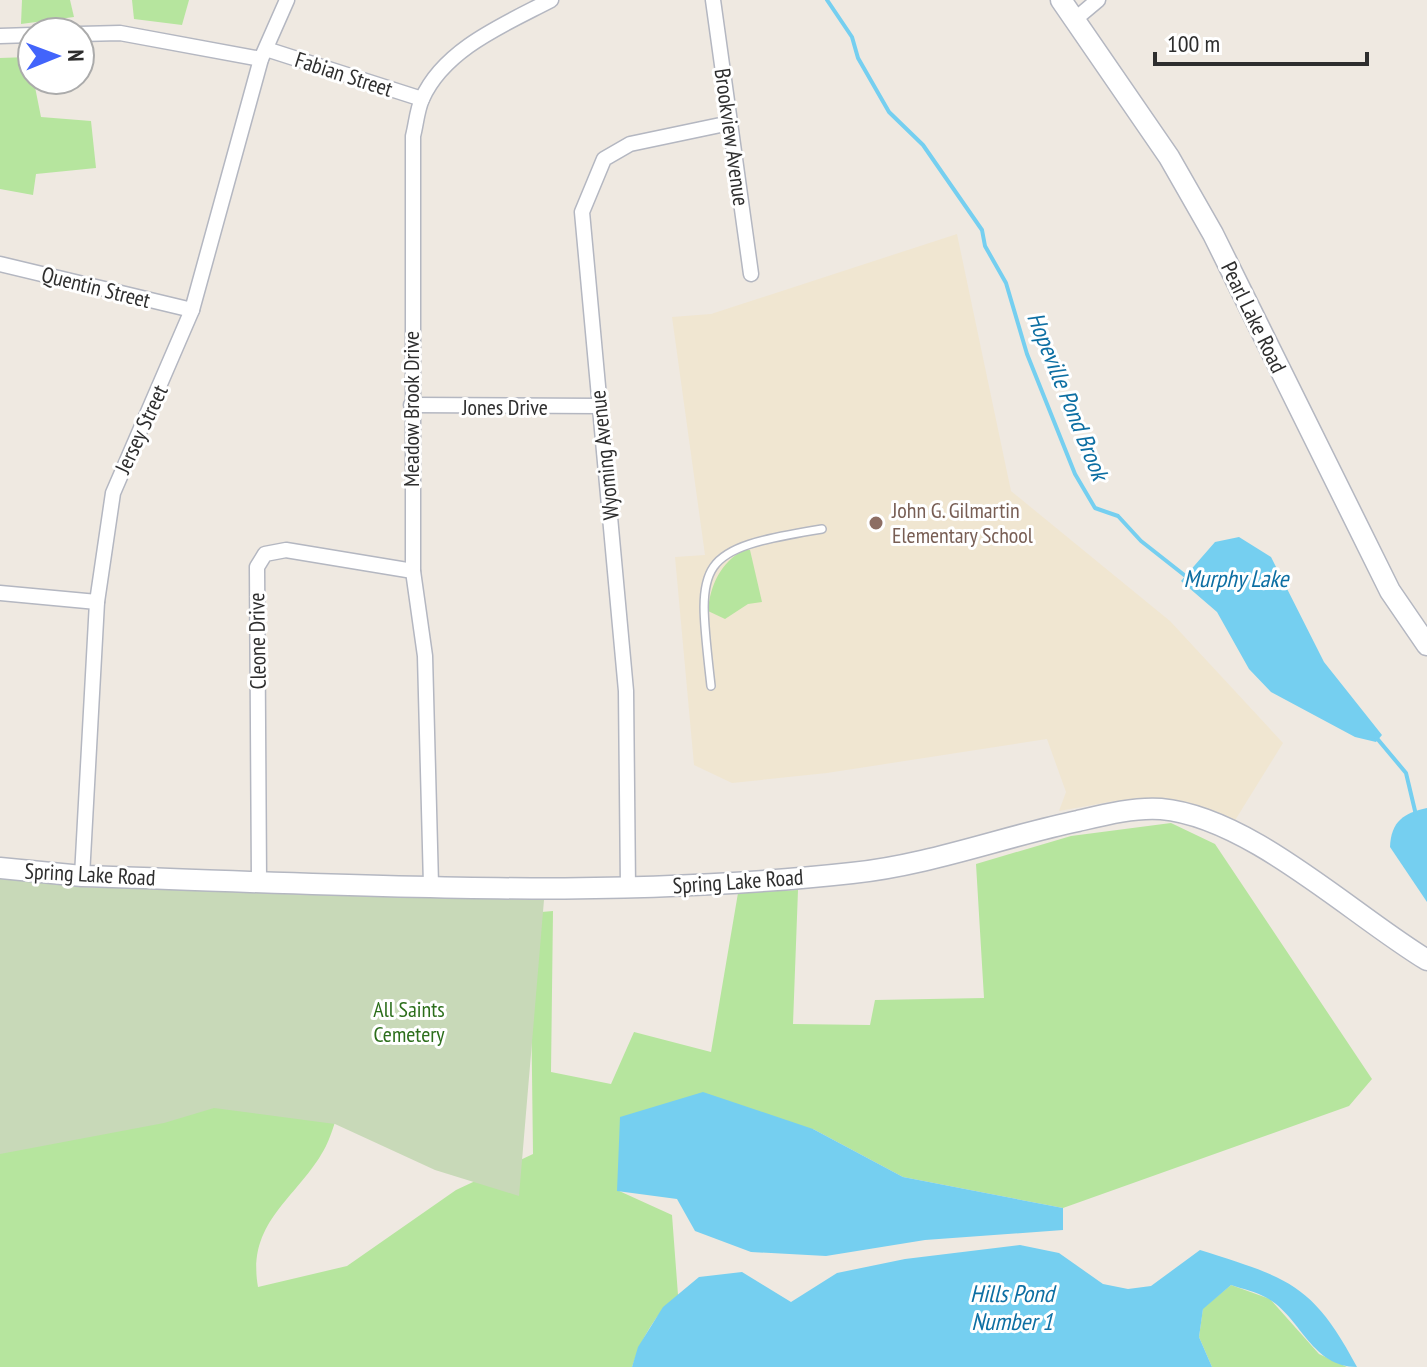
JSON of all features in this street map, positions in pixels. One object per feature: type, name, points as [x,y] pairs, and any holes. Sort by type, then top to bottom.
[{"type":"main road","name":"Pearl Lake Road","points":[[1061,0],[1169,157],[1205,221],[1390,591],[1427,645]]},
{"type":"main road","name":"Spring Lake Road","points":[[0,868],[82,876],[628,888],[854,873],[931,859],[1038,829],[1158,809],[1216,825],[1248,841],[1427,960]]},
{"type":"street","name":"Jersey Street","points":[[82,876],[97,602],[113,493],[192,310],[264,54],[287,0]]},
{"type":"street","name":"Meadow Brook Drive","points":[[431,885],[425,656],[413,571],[413,136],[422,99],[449,63],[473,43],[551,0]]},
{"type":"street","name":"Brookview Avenue","points":[[713,0],[751,274]]},
{"type":"street","points":[[1073,21],[1098,0]]},
{"type":"street","name":"Fabian Street","points":[[96,34],[120,33],[264,54],[422,99]]},
{"type":"street","name":"Wyoming Avenue","points":[[628,888],[626,691],[582,212],[604,159],[630,144],[730,123]]},
{"type":"street","name":"Quentin Street","points":[[0,264],[192,310]]},
{"type":"street","name":"Jones Drive","points":[[411,405],[599,406]]},
{"type":"street","name":"Cleone Drive","points":[[259,881],[257,567],[265,554],[286,550],[413,571]]},
{"type":"street","points":[[0,593],[97,602]]},
{"type":"lane","points":[[711,686],[702,620],[706,581],[713,566],[744,544],[822,529]]},
{"type":"shaded area","name":"John G. Gilmartin Elementary School","points":[[957,234],[1011,491],[1170,621],[1283,743],[1234,822],[1151,800],[1115,801],[1059,811],[1066,792],[1047,739],[827,773],[732,783],[694,765],[675,557],[705,555],[672,317],[711,314]]},
{"type":"green space","points":[[22,0],[70,0],[74,16],[21,16]]},
{"type":"green space","points":[[132,0],[189,0],[182,25],[134,19]]},
{"type":"green space","points":[[16,57],[16,96],[37,96],[41,117],[91,121],[96,168],[36,174],[33,195],[0,189],[0,58]]},
{"type":"green space","points":[[744,550],[750,550],[762,602],[748,604],[725,619],[708,611],[711,592],[723,568]]},
{"type":"green space","points":[[1171,823],[1215,844],[1372,1079],[1349,1106],[1063,1208],[903,1177],[813,1129],[617,1190],[672,1215],[678,1295],[662,1310],[650,1328],[632,1367],[0,1367],[0,1126],[114,1108],[340,1105],[326,1146],[267,1226],[256,1264],[258,1287],[347,1266],[456,1190],[533,1154],[530,913],[553,911],[551,1072],[611,1084],[634,1032],[711,1052],[738,893],[798,890],[793,1024],[870,1025],[875,1000],[984,998],[976,864],[1071,836]]},
{"type":"green space","name":"All Saints Cemetery","points":[[0,878],[79,887],[544,900],[519,1196],[435,1170],[335,1124],[214,1108],[164,1123],[0,1154]]},
{"type":"green space","points":[[1231,1285],[1270,1299],[1319,1354],[1347,1367],[1212,1367],[1199,1337],[1203,1308]]},
{"type":"water","name":"Murphy Lake","points":[[1239,537],[1271,557],[1324,662],[1382,735],[1376,742],[1355,737],[1271,692],[1249,669],[1217,612],[1181,581],[1215,542]]},
{"type":"water","points":[[1427,808],[1427,902],[1390,847],[1393,831],[1400,820]]},
{"type":"water","points":[[703,1092],[813,1129],[903,1177],[1063,1208],[1063,1230],[925,1240],[826,1256],[751,1252],[695,1231],[677,1199],[617,1191],[620,1117]]},
{"type":"water","name":"Hills Pond Number 1","points":[[1020,1245],[1059,1253],[1103,1284],[1128,1289],[1151,1286],[1200,1250],[1255,1268],[1294,1287],[1310,1300],[1326,1317],[1357,1367],[1328,1359],[1279,1306],[1263,1296],[1231,1285],[1203,1309],[1199,1337],[1212,1367],[632,1367],[638,1347],[663,1307],[699,1277],[742,1272],[791,1302],[837,1273],[905,1259]]},
{"type":"waterway","name":"Hopeville Pond Brook","points":[[827,0],[852,37],[858,58],[889,112],[923,145],[982,230],[985,246],[1006,283],[1027,354],[1075,474],[1095,508],[1118,516],[1141,541],[1188,578]]},
{"type":"waterway","name":"Hopeville Pond Brook","points":[[1375,736],[1406,773],[1416,815]]},
{"type":"place","name":"John G. Gilmartin Elementary School","points":[[876,523]]}]
